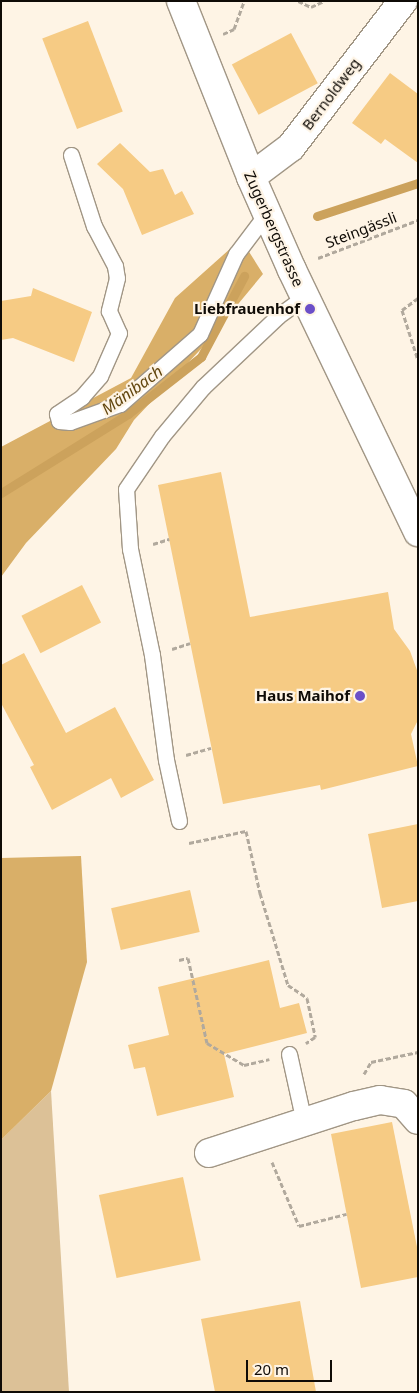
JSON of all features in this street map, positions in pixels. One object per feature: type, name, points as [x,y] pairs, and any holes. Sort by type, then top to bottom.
[{"type":"street","name":"Zugerbergstrasse","points":[[181,1],[251,178],[269,217],[302,265],[304,297],[418,532]]},
{"type":"street","name":"Bernoldweg","points":[[251,178],[291,147],[403,1]]},
{"type":"street","points":[[209,1153],[380,1100],[404,1104],[418,1120]]},
{"type":"lane","points":[[71,155],[94,226],[115,266],[117,278],[109,311],[119,333],[100,376],[82,397],[56,414],[59,421],[70,422],[120,404],[200,334],[236,254],[269,217]]},
{"type":"lane","points":[[179,821],[166,760],[152,655],[130,549],[126,489],[162,436],[203,387],[278,316],[304,297]]},
{"type":"lane","points":[[289,1054],[304,1122]]},
{"type":"path","points":[[216,38],[234,29],[244,1]]},
{"type":"path","points":[[298,1],[311,7],[324,1]]},
{"type":"path","name":"Steingässli","points":[[302,265],[418,220]]},
{"type":"path","points":[[418,298],[402,310],[418,360]]},
{"type":"path","points":[[179,960],[188,958],[207,1043],[244,1066],[289,1054],[315,1037],[307,998],[288,985],[260,893],[246,831],[200,840]]},
{"type":"path","points":[[371,1062],[418,1052]]},
{"type":"path","points":[[262,1136],[299,1226],[346,1214]]},
{"type":"shaded area","points":[[241,239],[263,274],[200,350],[134,420],[116,449],[26,543],[1,577],[1,447],[131,378],[175,298]]},
{"type":"shaded area","points":[[81,856],[87,962],[51,1091],[1,1140],[1,858]]},
{"type":"shaded area","points":[[51,1091],[69,1392],[1,1392],[1,1140]]},
{"type":"building","points":[[88,21],[123,112],[77,129],[42,39]]},
{"type":"building","points":[[291,33],[318,83],[259,115],[232,64]]},
{"type":"building","points":[[390,73],[418,94],[418,163],[385,139],[381,144],[352,123]]},
{"type":"building","points":[[120,143],[150,172],[163,169],[175,195],[182,191],[194,214],[142,235],[123,189],[97,164]]},
{"type":"building","points":[[33,288],[92,312],[74,362],[13,338],[1,340],[1,301],[31,296]]},
{"type":"building","points":[[221,472],[250,617],[388,592],[394,629],[410,651],[418,673],[418,720],[411,734],[418,766],[321,790],[320,785],[223,804],[158,485]]},
{"type":"building","points":[[82,585],[101,622],[40,653],[21,616]]},
{"type":"building","points":[[24,653],[66,733],[115,707],[154,780],[121,798],[111,778],[52,810],[30,767],[34,765],[1,703],[1,665]]},
{"type":"building","points":[[418,824],[418,901],[382,908],[368,834]]},
{"type":"building","points":[[190,890],[200,932],[121,950],[111,908]]},
{"type":"building","points":[[269,960],[280,1008],[299,1003],[307,1033],[224,1054],[234,1097],[157,1116],[145,1067],[134,1069],[128,1045],[169,1035],[158,987]]},
{"type":"building","points":[[392,1122],[418,1252],[418,1277],[361,1288],[331,1134]]},
{"type":"building","points":[[183,1177],[201,1260],[117,1278],[99,1195]]},
{"type":"building","points":[[300,1301],[316,1392],[215,1392],[201,1319]]},
{"type":"waterway","name":"Mänibach","points":[[317,216],[418,183]]},
{"type":"waterway","name":"Mänibach","points":[[1,493],[128,414],[201,357],[244,276]]},
{"type":"place","name":"Liebfrauenhof","points":[[310,309]]},
{"type":"place","name":"Haus Maihof","points":[[360,696]]}]
